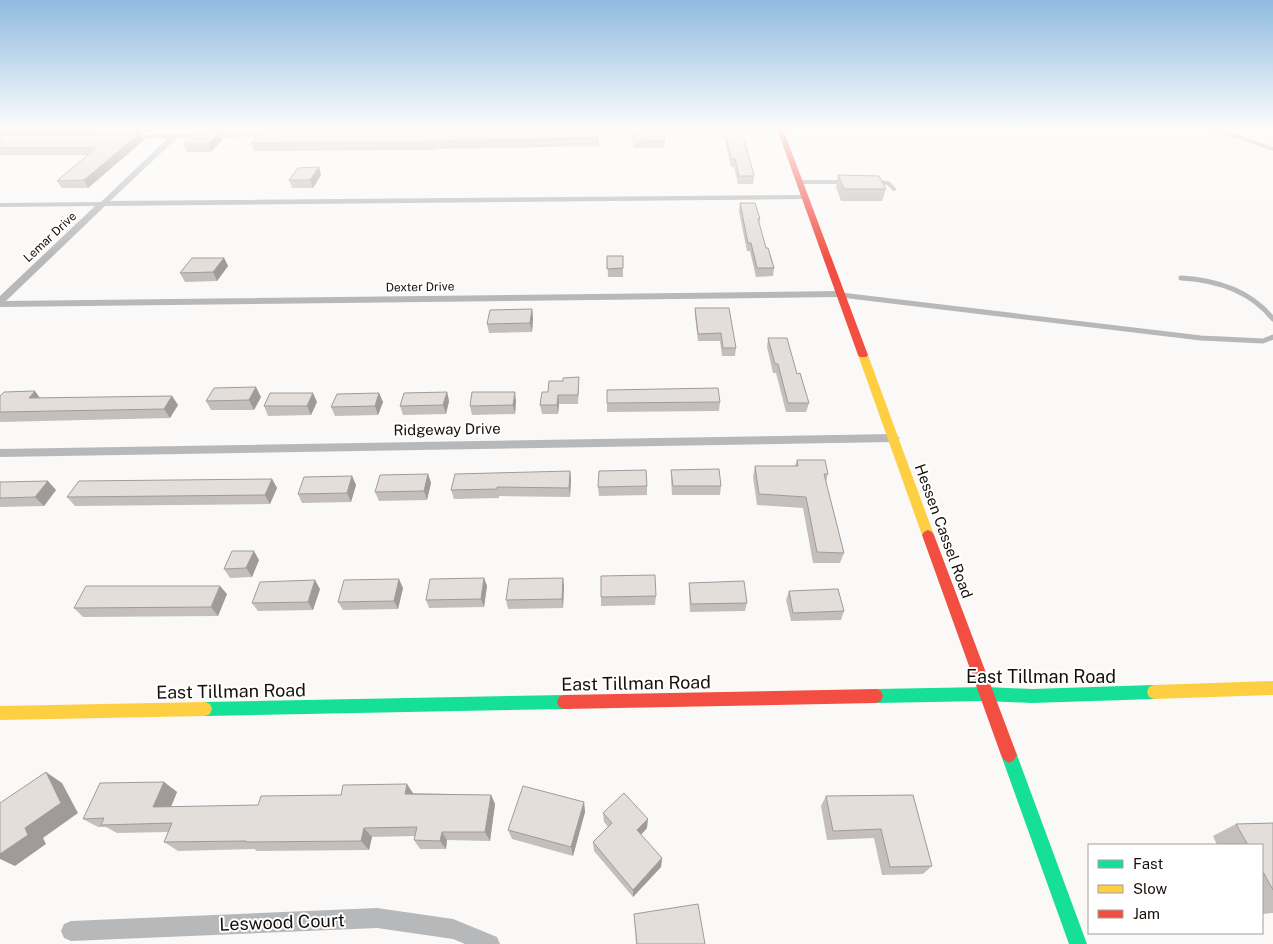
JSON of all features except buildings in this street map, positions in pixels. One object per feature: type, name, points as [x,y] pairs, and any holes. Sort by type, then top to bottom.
[{"type":"main road","name":"Hessen Cassel Road","points":[[797,173],[1078,944]]},
{"type":"main road","name":"East Tillman Road","points":[[0,714],[986,694],[1032,696],[1273,688]]},
{"type":"street","name":"Lemar Drive","points":[[0,303],[136,173]]},
{"type":"street","points":[[0,206],[805,197]]},
{"type":"street","name":"Dexter Drive","points":[[0,303],[840,294]]},
{"type":"street","name":"Ridgeway Drive","points":[[0,453],[894,438]]},
{"type":"street","name":"Leswood Court","points":[[71,931],[377,918],[453,929],[490,944]]},
{"type":"lane","points":[[800,182],[850,182]]},
{"type":"lane","points":[[870,182],[888,183],[894,189]]},
{"type":"lane","points":[[1181,278],[1207,280],[1251,296],[1273,319]]},
{"type":"lane","points":[[840,294],[1201,338],[1263,341],[1273,336]]},
{"type":"traffic: fast","points":[[876,696],[986,694],[1032,696],[1154,692]]},
{"type":"traffic: fast","points":[[205,709],[564,702]]},
{"type":"traffic: fast","points":[[1009,755],[1078,944]]},
{"type":"traffic: slow","points":[[863,355],[928,535]]},
{"type":"traffic: slow","points":[[1154,692],[1273,688]]},
{"type":"traffic: slow","points":[[0,713],[205,709]]},
{"type":"traffic: jam","points":[[796,173],[863,355]]},
{"type":"traffic: jam","points":[[928,535],[1009,755]]},
{"type":"traffic: jam","points":[[564,702],[876,696]]}]
